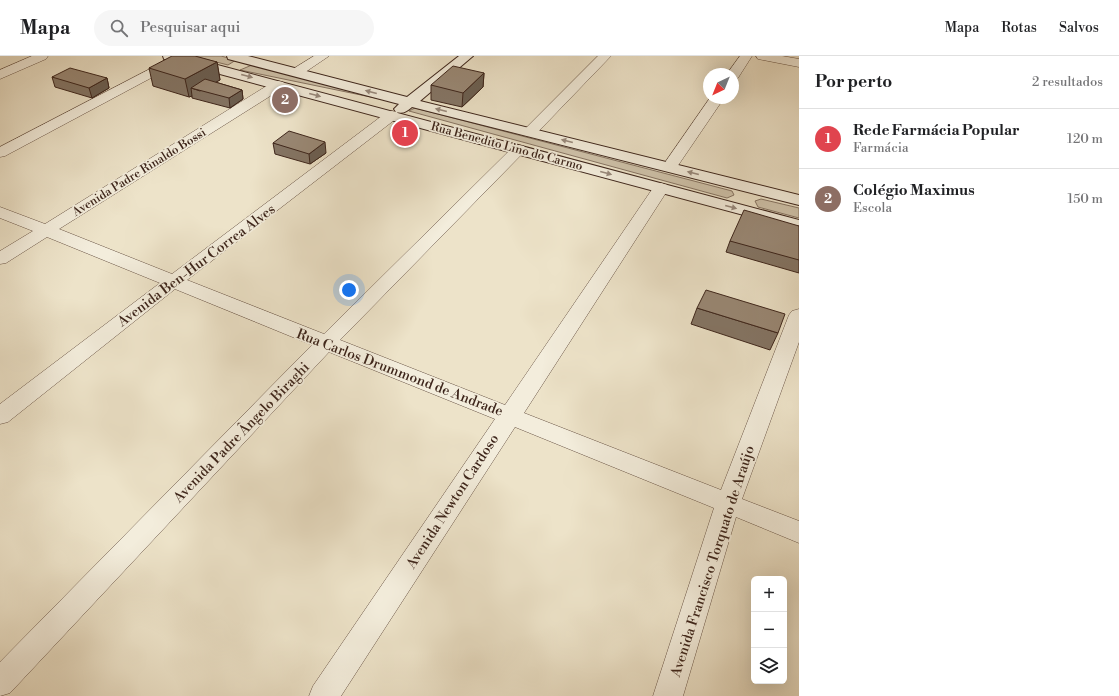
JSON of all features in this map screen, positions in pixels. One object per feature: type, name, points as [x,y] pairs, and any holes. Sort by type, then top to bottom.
[{"type":"main road","points":[[392,115],[467,56]]},
{"type":"main road","name":"Rua Benedito Lino do Carmo","points":[[173,57],[392,115],[670,167],[799,200]]},
{"type":"main road","name":"Rua Benedito Lino do Carmo","points":[[239,58],[409,102],[661,188],[799,225]]},
{"type":"main road","points":[[227,71],[239,58]]},
{"type":"street","points":[[0,74],[42,56]]},
{"type":"street","points":[[297,72],[323,56]]},
{"type":"street","name":"Avenida Padre Ângelo Biraghi","points":[[0,683],[326,343],[605,56]]},
{"type":"street","points":[[738,68],[746,56]]},
{"type":"street","points":[[762,56],[799,63]]},
{"type":"street","points":[[0,153],[173,57]]},
{"type":"street","name":"Avenida Padre Rinaldo Bossi","points":[[0,259],[278,85]]},
{"type":"street","points":[[670,167],[713,104]]},
{"type":"street","name":"Avenida Ben-Hur Correa Alves","points":[[0,416],[392,115]]},
{"type":"street","name":"Avenida Newton Cardoso","points":[[324,696],[661,188]]},
{"type":"street","name":"Rua Carlos Drummond de Andrade","points":[[0,212],[799,532]]},
{"type":"street","name":"Avenida Francisco Torquato de Araújo","points":[[668,696],[728,503],[799,315]]},
{"type":"shaded area","points":[[193,56],[221,56],[236,60],[228,65]]},
{"type":"shaded area","points":[[252,65],[390,101],[240,70]]},
{"type":"shaded area","points":[[415,108],[732,191],[734,195],[727,198],[409,111]]},
{"type":"shaded area","points":[[761,199],[799,208],[799,218],[758,207],[755,201]]},
{"type":"building","points":[[172,56],[195,56],[217,62],[185,79],[149,68]]},
{"type":"building","points":[[453,66],[484,73],[463,93],[431,85]]},
{"type":"building","points":[[70,68],[107,78],[89,88],[52,77]]},
{"type":"building","points":[[205,79],[242,90],[229,98],[191,88]]},
{"type":"building","points":[[289,131],[325,142],[309,154],[273,143]]},
{"type":"building","points":[[744,210],[799,226],[799,260],[730,241]]},
{"type":"building","points":[[706,290],[785,314],[778,333],[697,308]]},
{"type":"place","name":"Colégio Maximus","points":[[285,100]]},
{"type":"place","name":"Rede Farmácia Popular","points":[[405,133]]}]
